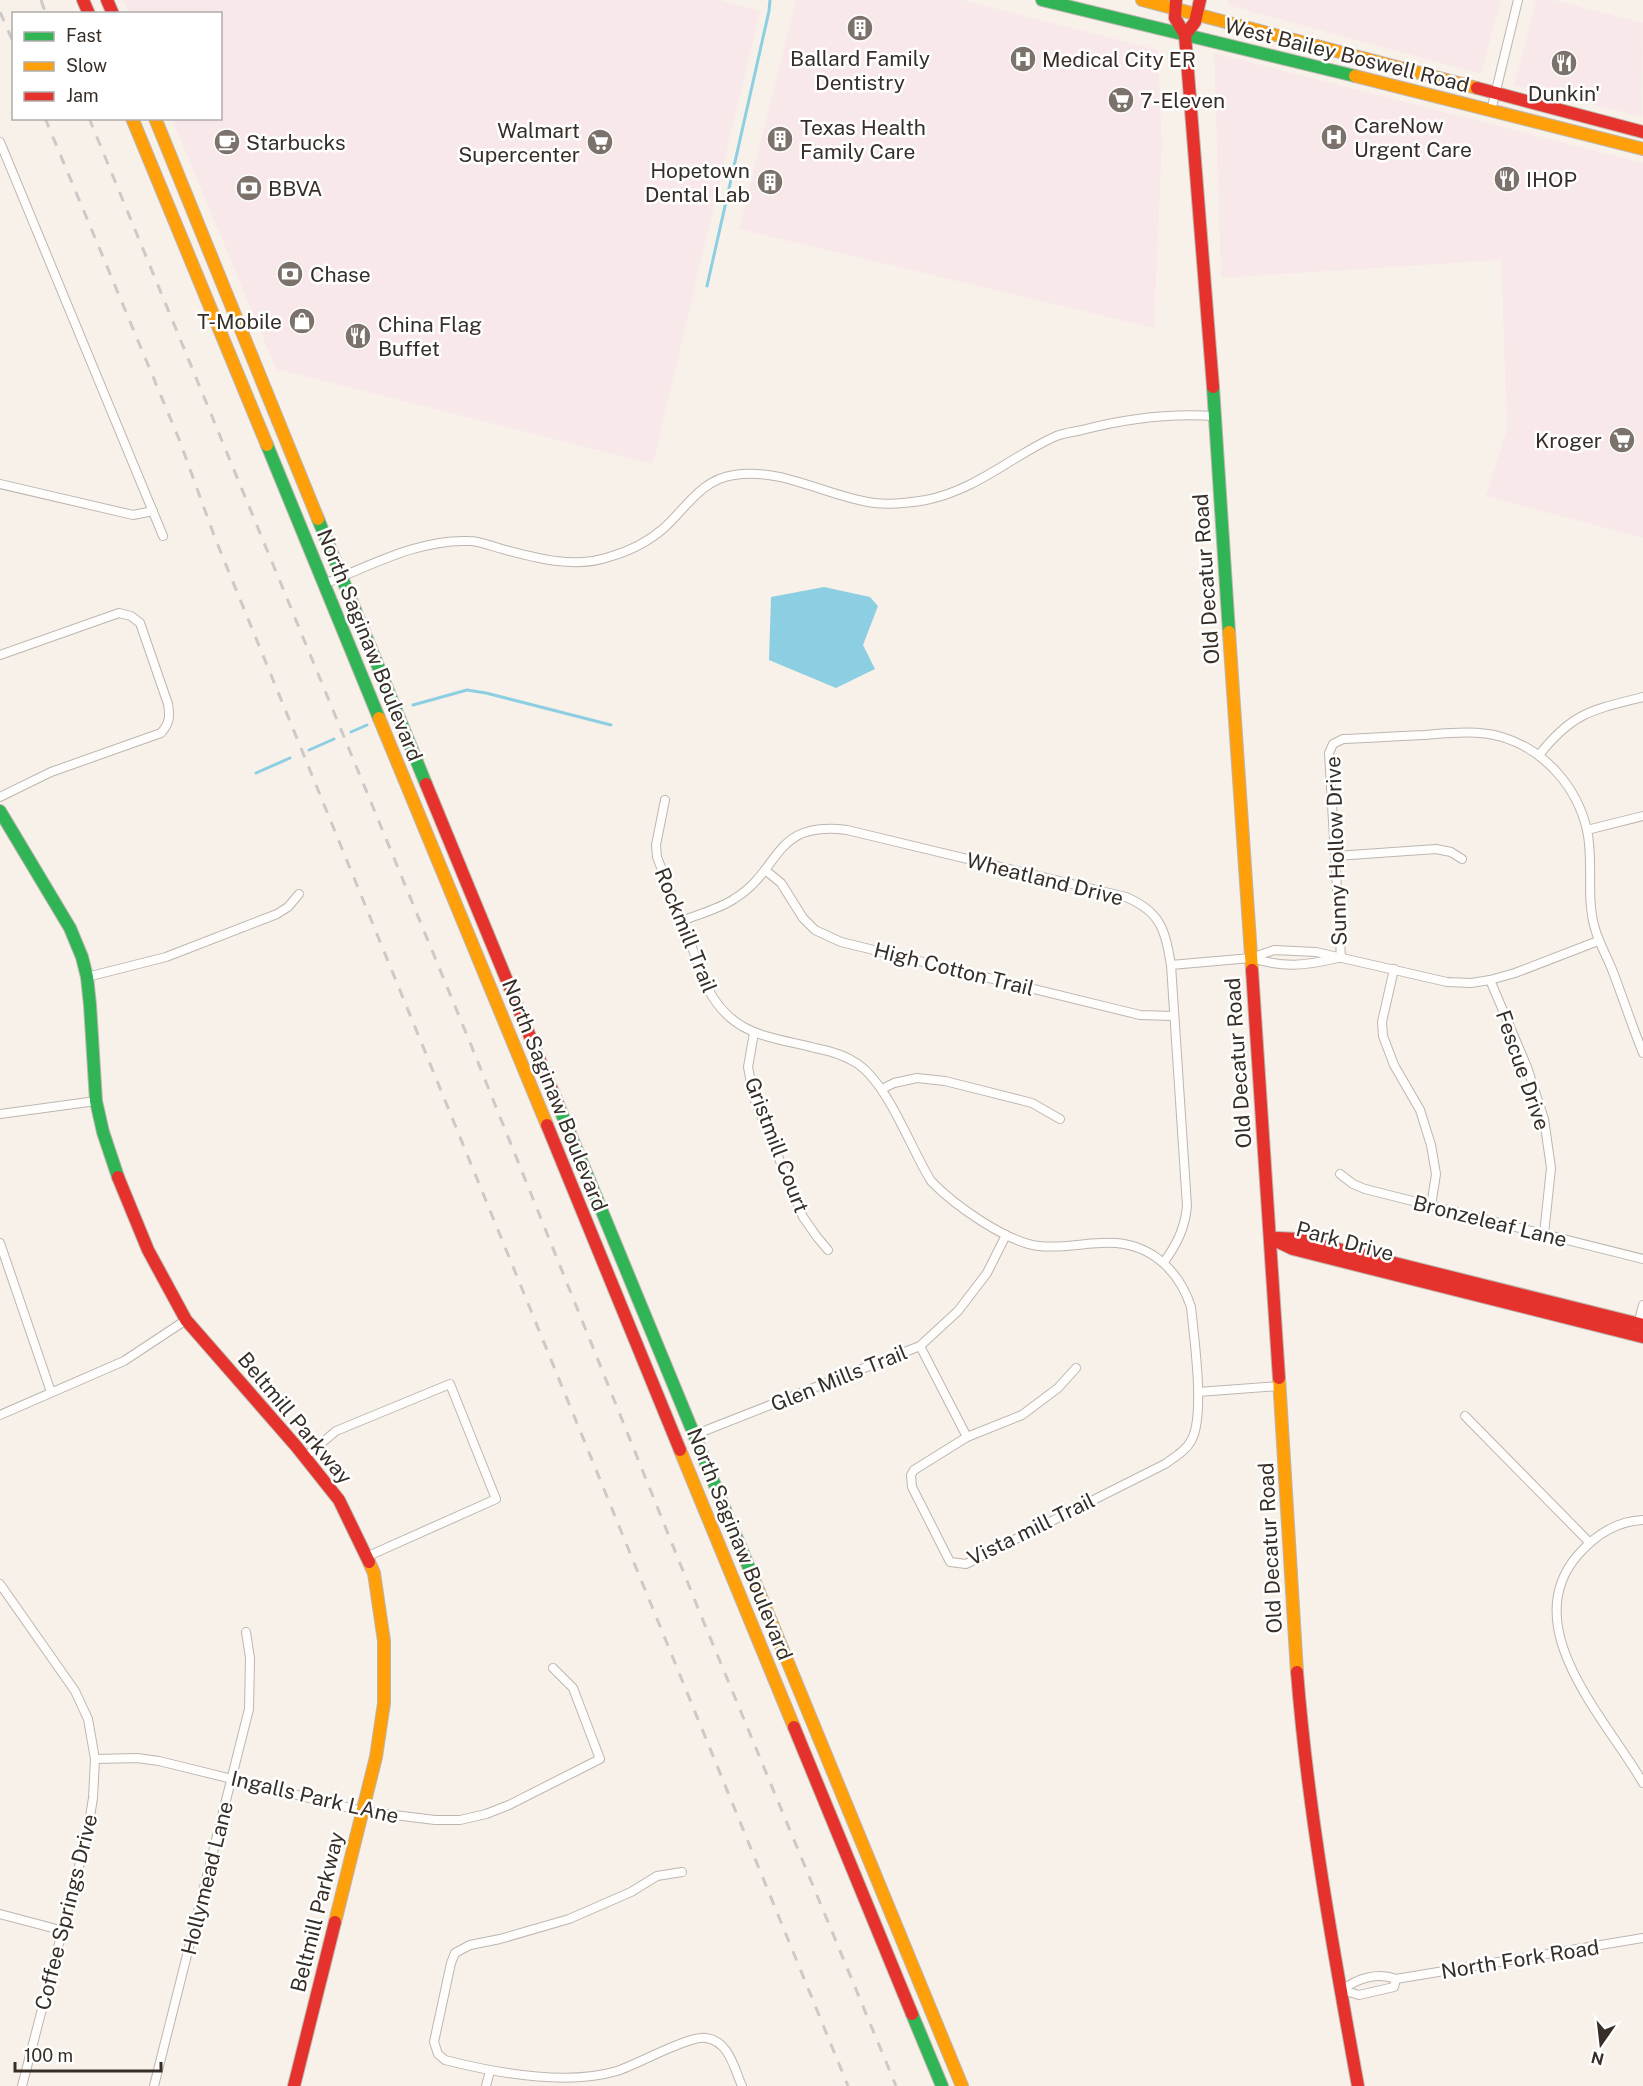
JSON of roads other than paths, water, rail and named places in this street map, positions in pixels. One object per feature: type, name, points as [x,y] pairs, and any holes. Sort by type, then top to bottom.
[{"type":"main road","name":"West Bailey Boswell Road","points":[[1042,0],[1643,149]]},
{"type":"main road","name":"West Bailey Boswell Road","points":[[1142,0],[1176,4],[1197,15],[1643,132]]},
{"type":"main road","points":[[1185,35],[1195,22],[1200,0]]},
{"type":"main road","name":"Old Decatur Road","points":[[1176,4],[1175,18],[1185,35],[1205,269],[1302,1738],[1328,1912],[1358,2086]]},
{"type":"main road","name":"North Saginaw Boulevard","points":[[133,120],[942,2086]]},
{"type":"main road","name":"North Saginaw Boulevard","points":[[156,120],[341,578],[962,2086]]},
{"type":"main road","name":"Beltmill Parkway","points":[[0,811],[70,928],[82,957],[87,977],[96,1101],[103,1132],[121,1188],[148,1250],[186,1320],[305,1456],[339,1500],[374,1573],[384,1641],[384,1703],[376,1757],[294,2086]]},
{"type":"main road","name":"Park Drive","points":[[1270,1238],[1298,1239],[1640,1331]]},
{"type":"street","points":[[1491,111],[1518,0]]},
{"type":"street","points":[[0,142],[2,155],[163,536]]},
{"type":"street","points":[[324,584],[411,549],[448,541],[472,541],[551,561],[576,563],[606,559],[636,548],[663,529],[706,485],[734,474],[768,475],[872,503],[893,505],[952,494],[1057,436],[1113,423],[1188,414],[1214,416]]},
{"type":"street","points":[[0,484],[133,515],[153,511]]},
{"type":"street","points":[[0,655],[119,613],[131,616],[140,623],[170,716],[168,726],[155,736],[51,772],[0,797]]},
{"type":"street","points":[[1643,697],[1585,714],[1569,722],[1539,755],[1558,773],[1580,807],[1587,830],[1590,854],[1591,911],[1598,940],[1613,971],[1643,1053]]},
{"type":"street","name":"Sunny Hollow Drive","points":[[1341,958],[1329,753],[1333,744],[1343,739],[1474,733],[1500,736],[1521,744],[1539,755]]},
{"type":"street","name":"Rockmill Trail","points":[[665,800],[656,844],[657,857],[708,989],[715,1003],[739,1026],[754,1033],[846,1056],[864,1069],[882,1089],[931,1181],[939,1190],[979,1219],[1006,1235],[1038,1246],[1116,1243],[1134,1247],[1164,1262],[1178,1278],[1186,1291],[1191,1307],[1198,1420],[1192,1440],[1187,1447],[1165,1464]]},
{"type":"street","points":[[1587,830],[1643,816]]},
{"type":"street","name":"Wheatland Drive","points":[[682,921],[735,899],[750,887],[783,845],[799,835],[831,828],[1133,900],[1150,910],[1158,918],[1167,939],[1171,965],[1187,1206],[1183,1229],[1164,1262]]},
{"type":"street","points":[[1336,856],[1436,849],[1451,852],[1462,859]]},
{"type":"street","name":"High Cotton Trail","points":[[765,870],[781,883],[804,918],[815,930],[841,942],[1140,1015],[1173,1017]]},
{"type":"street","points":[[87,977],[166,957],[277,914],[288,907],[299,894]]},
{"type":"street","points":[[1171,965],[1251,958],[1274,950],[1316,952],[1447,982],[1471,983],[1515,973],[1598,940]]},
{"type":"street","points":[[1251,958],[1277,966],[1314,964],[1341,958]]},
{"type":"street","points":[[1394,969],[1382,1022],[1383,1036],[1394,1065],[1420,1110],[1431,1145],[1436,1174],[1431,1206]]},
{"type":"street","name":"Fescue Drive","points":[[1490,980],[1527,1067],[1544,1119],[1551,1168],[1545,1234]]},
{"type":"street","name":"Gristmill Court","points":[[754,1033],[748,1067],[754,1098],[803,1217],[828,1250]]},
{"type":"street","points":[[882,1089],[911,1078],[945,1081],[1032,1103],[1059,1119]]},
{"type":"street","points":[[0,1114],[96,1101]]},
{"type":"street","name":"Bronzeleaf Lane","points":[[1340,1174],[1365,1190],[1643,1259]]},
{"type":"street","name":"Glen Mills Trail","points":[[694,1435],[920,1346],[958,1311],[987,1274],[1006,1235]]},
{"type":"street","points":[[0,1243],[51,1392]]},
{"type":"street","points":[[1640,1331],[1643,1305]]},
{"type":"street","points":[[0,1415],[124,1361],[186,1320]]},
{"type":"street","points":[[920,1346],[968,1437],[1022,1415],[1058,1388],[1076,1368]]},
{"type":"street","points":[[305,1456],[336,1431],[450,1384],[496,1499],[366,1557]]},
{"type":"street","points":[[1198,1392],[1280,1386]]},
{"type":"street","points":[[1465,1416],[1589,1542]]},
{"type":"street","name":"Vista mill Trail","points":[[968,1437],[914,1470],[911,1475],[912,1487],[950,1562],[966,1564],[1165,1464]]},
{"type":"street","points":[[1643,1520],[1616,1525],[1589,1542],[1567,1568],[1557,1596],[1556,1619],[1560,1642],[1574,1674],[1643,1783]]},
{"type":"street","name":"Coffee Springs Drive","points":[[0,1584],[75,1691],[88,1719],[94,1759],[93,1798],[87,1836],[22,2086]]},
{"type":"street","name":"Hollymead Lane","points":[[154,2086],[249,1710],[250,1658],[246,1632]]},
{"type":"street","name":"Ingalls Park LAne","points":[[94,1759],[137,1758],[159,1761],[362,1811],[435,1820],[459,1820],[486,1814],[509,1805],[600,1759],[573,1688],[553,1668]]},
{"type":"street","points":[[682,1872],[657,1876],[631,1892],[569,1919],[500,1939],[470,1945],[455,1953],[434,2042],[438,2054],[445,2060],[516,2076],[573,2079],[615,2072],[681,2044],[704,2037],[718,2041],[727,2051],[742,2086]]},
{"type":"street","points":[[0,1914],[64,1931]]},
{"type":"street","name":"North Fork Road","points":[[1342,1990],[1355,1980],[1385,1975],[1396,1979],[1643,1938]]},
{"type":"street","name":"North Fork Road","points":[[1342,1990],[1359,1995],[1394,1987],[1396,1979]]},
{"type":"street","points":[[486,2086],[490,2071]]},
{"type":"water","points":[[824,587],[870,597],[878,606],[863,645],[875,669],[836,688],[769,660],[771,597]]},
{"type":"waterway","points":[[707,286],[770,0]]},
{"type":"waterway","points":[[413,705],[467,690],[611,725]]},
{"type":"waterway","points":[[351,732],[367,725]]},
{"type":"waterway","points":[[309,750],[334,739]]},
{"type":"waterway","points":[[256,773],[290,758]]},
{"type":"railway","points":[[41,0],[45,12]]},
{"type":"railway","points":[[0,12],[12,39]]},
{"type":"railway","points":[[46,120],[179,439],[215,538],[848,2086]]},
{"type":"railway","points":[[90,120],[471,1045],[702,1618],[896,2086]]},
{"type":"place","name":"Ballard Family Dentistry","points":[[860,28]]},
{"type":"place","name":"Medical City ER","points":[[1023,59]]},
{"type":"place","name":"Dunkin'","points":[[1564,63]]},
{"type":"place","name":"7-Eleven","points":[[1121,100]]},
{"type":"place","name":"CareNow Urgent Care","points":[[1334,137]]},
{"type":"place","name":"Texas Health Family Care","points":[[780,139]]},
{"type":"place","name":"Starbucks","points":[[227,142]]},
{"type":"place","name":"Walmart Supercenter","points":[[600,142]]},
{"type":"place","name":"IHOP","points":[[1507,179]]},
{"type":"place","name":"Hopetown Dental Lab","points":[[770,182]]},
{"type":"place","name":"BBVA","points":[[249,188]]},
{"type":"place","name":"Chase","points":[[290,274]]},
{"type":"place","name":"T-Mobile","points":[[302,321]]},
{"type":"place","name":"China Flag Buffet","points":[[358,336]]},
{"type":"place","name":"Kroger","points":[[1622,440]]}]
